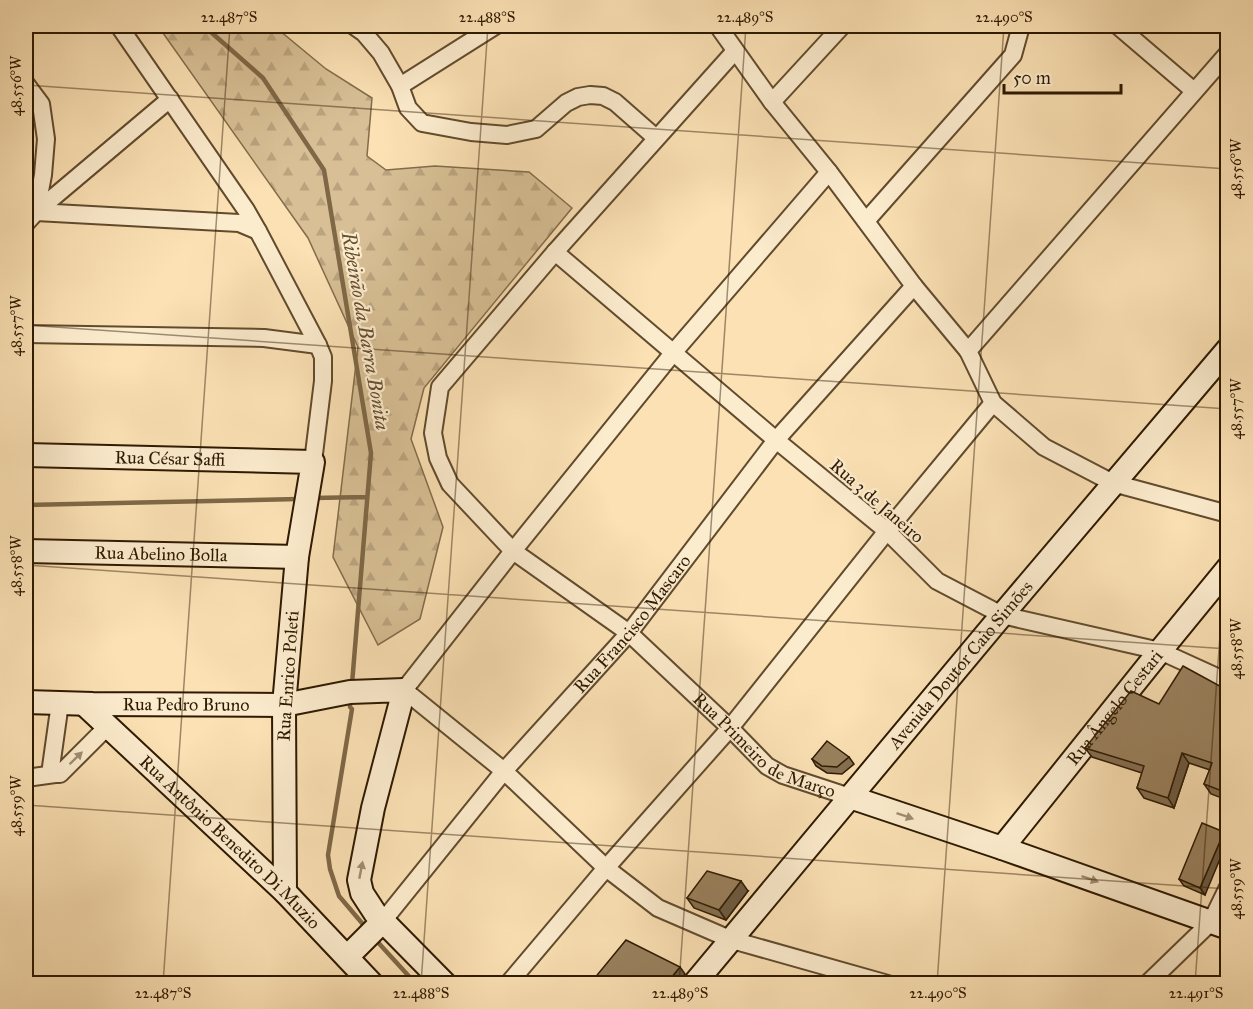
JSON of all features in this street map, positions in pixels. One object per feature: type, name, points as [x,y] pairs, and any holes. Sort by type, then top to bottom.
[{"type":"street","points":[[119,26],[246,210],[318,345],[323,357],[323,381],[313,462]]},
{"type":"street","points":[[354,26],[364,33],[381,53],[400,86],[408,108],[422,123],[471,132],[507,135],[536,129],[566,103],[578,97],[590,95],[603,96],[615,102],[656,138]]},
{"type":"street","points":[[400,86],[495,26]]},
{"type":"street","points":[[718,26],[772,102],[829,172],[914,286],[968,351],[993,403],[1044,447],[1113,483],[1227,514]]},
{"type":"street","points":[[772,102],[842,26]]},
{"type":"street","points":[[866,221],[1013,55],[1021,26]]},
{"type":"street","points":[[1118,26],[1194,91]]},
{"type":"street","points":[[555,252],[735,51]]},
{"type":"street","points":[[968,351],[1227,53]]},
{"type":"street","points":[[26,84],[41,104],[46,139],[43,175],[31,218]]},
{"type":"street","points":[[31,218],[170,99]]},
{"type":"street","points":[[445,984],[378,926],[375,913],[362,893],[359,880],[374,808],[404,690],[673,353],[829,172]]},
{"type":"street","points":[[31,218],[238,223],[258,231]]},
{"type":"street","name":"Rua 3 de Janeiro","points":[[555,252],[887,531],[937,581],[1002,615],[1160,651],[1227,681]]},
{"type":"street","name":"Rua Primeiro de Março","points":[[555,252],[440,387],[433,434],[438,458],[450,484],[513,551],[629,633],[767,766],[783,775],[1002,848],[1219,925]]},
{"type":"street","name":"Rua Francisco Mascaro","points":[[349,955],[378,926],[504,771],[629,633],[776,440],[914,286]]},
{"type":"street","points":[[26,334],[264,338],[318,345]]},
{"type":"street","name":"Avenida Doutor Caio Simões","points":[[694,984],[1227,349]]},
{"type":"street","points":[[508,984],[606,868],[730,728],[887,531],[993,403]]},
{"type":"street","name":"Rua César Saffi","points":[[26,455],[313,462]]},
{"type":"street","name":"Rua Enrico Poleti","points":[[285,892],[284,705],[297,557],[313,462]]},
{"type":"street","name":"Rua Abelino Bolla","points":[[26,551],[297,557]]},
{"type":"street","name":"Rua Ângelo Cestari","points":[[1002,848],[1227,568]]},
{"type":"street","points":[[404,690],[504,771],[606,868],[658,908],[732,940],[864,980],[888,984]]},
{"type":"street","name":"Rua Pedro Bruno","points":[[26,702],[284,705],[350,692],[404,690]]},
{"type":"street","points":[[53,770],[60,703]]},
{"type":"street","name":"Rua Antônio Benedito Di Muzio","points":[[84,704],[285,892],[349,955],[372,984]]},
{"type":"street","points":[[29,778],[53,770],[60,774],[108,726]]},
{"type":"street","points":[[1147,984],[1219,925],[1227,887]]},
{"type":"green space","points":[[158,26],[274,26],[326,69],[372,98],[367,156],[386,170],[435,166],[529,172],[572,208],[424,388],[411,439],[443,527],[420,619],[378,645],[333,557],[358,347],[308,238]]},
{"type":"building","points":[[1183,666],[1227,690],[1227,793],[1204,784],[1212,763],[1182,753],[1168,798],[1137,788],[1144,766],[1085,748],[1131,691],[1159,704]]},
{"type":"building","points":[[827,741],[849,757],[837,767],[822,766],[812,759]]},
{"type":"building","points":[[1202,823],[1224,832],[1200,888],[1179,879]]},
{"type":"building","points":[[707,871],[741,881],[719,910],[687,898]]},
{"type":"building","points":[[626,940],[680,967],[666,984],[599,984],[593,980]]},
{"type":"waterway","name":"Ribeirão da Barra Bonita","points":[[204,26],[263,78],[324,170],[371,453],[352,684]]},
{"type":"waterway","points":[[313,498],[367,497]]},
{"type":"waterway","points":[[26,505],[299,499]]},
{"type":"waterway","name":"Ribeirão da Barra Bonita","points":[[350,703],[352,709],[328,855],[339,896],[367,929]]},
{"type":"waterway","name":"Ribeirão da Barra Bonita","points":[[374,938],[416,984]]}]
